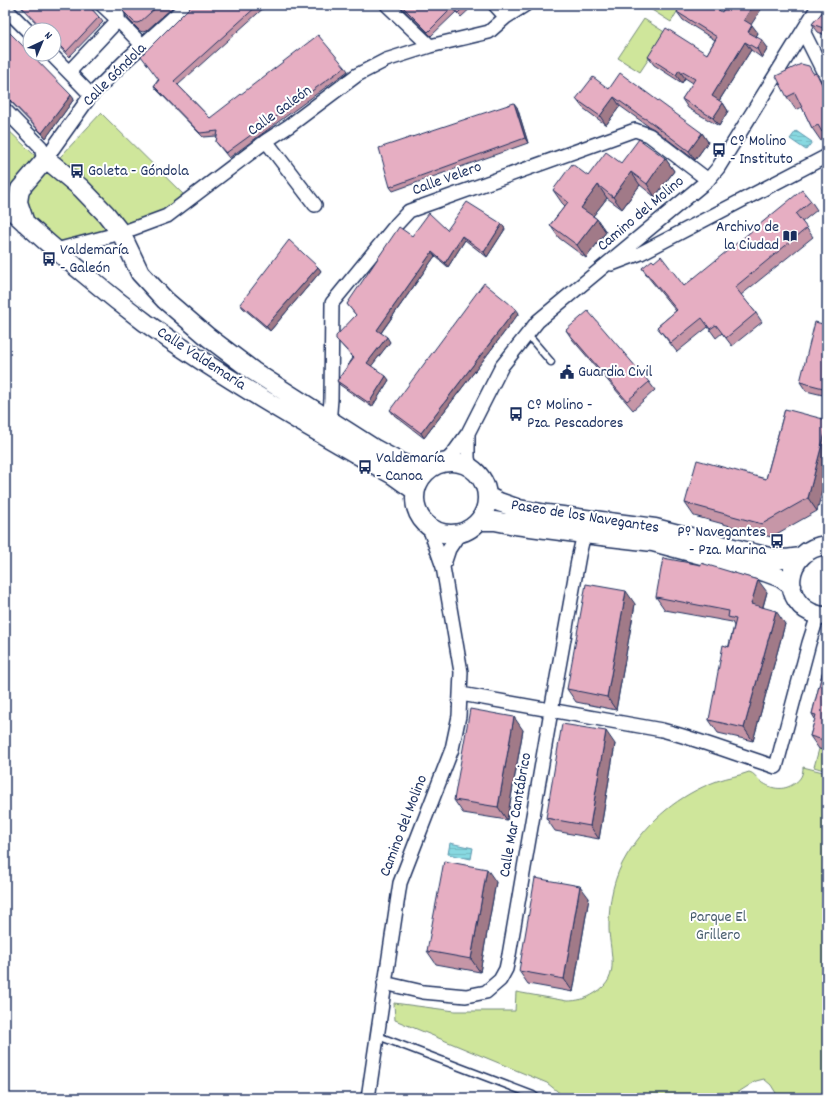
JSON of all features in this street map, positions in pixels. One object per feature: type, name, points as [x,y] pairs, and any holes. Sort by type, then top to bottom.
[{"type":"main road","name":"Calle Valdemaría","points":[[46,152],[51,163],[81,188],[106,214],[121,233],[140,273],[165,300],[208,337],[253,371],[375,449],[401,463],[415,468],[428,469]]},
{"type":"main road","name":"Calle Góndola","points":[[25,223],[12,189],[46,152]]},
{"type":"main road","name":"Calle Valdemaría","points":[[5,204],[56,250],[146,322],[195,356],[414,490]]},
{"type":"main road","points":[[444,462],[458,462],[470,467],[480,476],[485,486],[487,496],[486,509],[480,521],[471,529],[459,534],[442,534],[429,527],[422,520],[416,510],[414,490],[417,483],[428,469],[444,462]]},
{"type":"main road","name":"Paseo de los Navegantes","points":[[487,496],[518,509],[655,528],[769,557],[786,559],[800,557]]},
{"type":"main road","name":"Paseo de los Navegantes","points":[[480,521],[495,521],[515,525],[653,542],[765,572],[781,578],[792,586]]},
{"type":"main road","points":[[822,616],[808,611],[794,596],[792,575],[795,565],[800,557],[808,550],[827,545]]},
{"type":"street","points":[[102,5],[143,46]]},
{"type":"street","points":[[69,72],[118,20],[118,5]]},
{"type":"street","name":"Calle Góndola","points":[[46,152],[91,95],[187,5]]},
{"type":"street","points":[[387,5],[430,46]]},
{"type":"street","points":[[495,5],[507,11]]},
{"type":"street","name":"Calle Galeón","points":[[56,250],[121,233],[167,216],[266,141],[289,126],[357,75],[386,60],[430,46],[489,32],[507,11],[525,5]]},
{"type":"street","name":"Camino del Molino","points":[[444,462],[452,455],[468,433],[502,366],[538,320],[708,180],[718,168],[819,5]]},
{"type":"street","points":[[5,8],[22,25]]},
{"type":"street","points":[[803,31],[822,58],[827,79]]},
{"type":"street","points":[[58,62],[91,95]]},
{"type":"street","points":[[5,110],[46,152]]},
{"type":"street","name":"Calle Velero","points":[[326,417],[330,412],[331,399],[332,303],[409,211],[635,130],[649,135],[708,180]]},
{"type":"street","points":[[266,141],[315,205]]},
{"type":"street","points":[[601,268],[641,253],[827,156]]},
{"type":"street","name":"Camino del Molino","points":[[468,433],[468,458],[470,467]]},
{"type":"street","name":"Camino del Molino","points":[[368,1098],[400,883],[452,749],[459,716],[461,672],[443,567],[429,527]]},
{"type":"street","name":"Camino del Molino","points":[[443,567],[449,549],[459,534]]},
{"type":"street","name":"Calle Mar Cantábrico","points":[[384,983],[423,992],[466,996],[486,992],[500,980],[506,969],[551,710],[584,534]]},
{"type":"street","points":[[461,694],[662,730],[690,738],[776,768],[809,643],[822,616]]},
{"type":"lane","points":[[526,335],[551,362]]},
{"type":"lane","points":[[378,1036],[538,1098]]},
{"type":"green space","points":[[648,5],[681,5],[671,22],[647,7]]},
{"type":"green space","points":[[644,19],[666,33],[640,72],[618,58]]},
{"type":"green space","points":[[101,113],[194,205],[56,246],[5,194],[5,127],[49,169]]},
{"type":"green space","points":[[819,749],[827,751],[827,771],[814,767]]},
{"type":"green space","name":"Parque El Grillero","points":[[803,767],[827,773],[827,1098],[779,1098],[771,1085],[764,1079],[756,1081],[729,1098],[564,1098],[547,1083],[395,1020],[394,1003],[455,1011],[515,1011],[516,992],[567,1001],[574,1001],[588,997],[595,993],[604,987],[609,979],[611,971],[612,953],[609,934],[609,915],[613,888],[622,863],[636,842],[655,820],[678,801],[703,787],[725,778],[749,772],[754,774],[759,780],[768,786],[786,788],[799,780]]},
{"type":"water","points":[[796,131],[812,142],[806,150],[790,139]]},
{"type":"water","points":[[450,843],[473,848],[471,859],[448,854]]},
{"type":"building","points":[[20,5],[88,5],[99,17],[66,52],[62,48],[62,22],[36,22]]},
{"type":"building","points":[[123,5],[159,5],[137,23],[123,11]]},
{"type":"building","points":[[192,5],[258,5],[174,81],[210,118],[318,35],[345,67],[226,153],[216,142],[218,131],[200,133],[154,86],[159,80],[141,56]]},
{"type":"building","points":[[401,5],[466,5],[458,13],[452,8],[428,32]]},
{"type":"building","points":[[682,5],[711,5],[722,12],[726,5],[753,5],[744,20],[752,25],[748,32],[762,40],[757,49],[745,42],[712,96],[723,103],[713,118],[682,99],[695,79],[679,70],[676,75],[648,57],[666,28],[707,54],[717,37],[677,12]]},
{"type":"building","points":[[827,7],[827,28],[826,29],[812,24]]},
{"type":"building","points":[[5,28],[22,45],[22,62],[39,62],[71,95],[42,133],[5,95]]},
{"type":"building","points":[[801,64],[809,66],[813,73],[817,74],[827,95],[827,129],[822,132],[818,125],[812,128],[795,93],[787,97],[776,76]]},
{"type":"building","points":[[620,73],[702,133],[689,151],[648,120],[614,97],[600,116],[576,99],[593,77],[609,89]]},
{"type":"building","points":[[514,103],[525,138],[390,187],[379,148]]},
{"type":"building","points":[[639,139],[665,158],[647,184],[631,172],[613,197],[598,185],[581,208],[597,219],[577,245],[550,225],[568,202],[553,190],[572,164],[588,176],[606,152],[621,163]]},
{"type":"building","points":[[802,190],[811,201],[796,214],[807,228],[735,287],[756,313],[726,338],[716,325],[710,329],[702,318],[671,343],[657,327],[677,310],[642,268],[652,260],[654,262],[661,256],[684,286]]},
{"type":"building","points":[[467,202],[502,224],[484,252],[462,236],[445,263],[432,252],[377,330],[387,337],[367,363],[386,376],[369,403],[337,381],[354,358],[336,339],[336,336],[356,315],[347,304],[399,227],[412,236],[429,213],[447,230]]},
{"type":"building","points":[[289,240],[318,267],[266,326],[240,304]]},
{"type":"building","points":[[827,243],[827,256],[824,255]]},
{"type":"building","points":[[484,283],[516,309],[421,433],[390,410]]},
{"type":"building","points":[[588,311],[649,382],[627,401],[566,330]]},
{"type":"building","points":[[815,322],[827,325],[827,389],[800,382]]},
{"type":"building","points":[[785,409],[827,420],[808,498],[762,524],[685,503],[697,460],[766,479]]},
{"type":"building","points":[[663,558],[701,565],[701,563],[758,580],[751,604],[776,611],[744,728],[709,720],[723,645],[729,647],[736,619],[728,617],[729,611],[656,597]]},
{"type":"building","points":[[586,584],[626,591],[607,697],[567,689]]},
{"type":"building","points":[[827,654],[827,741],[810,736],[816,715],[812,714]]},
{"type":"building","points":[[470,709],[514,717],[498,807],[454,800]]},
{"type":"building","points":[[562,724],[606,731],[590,826],[546,818]]},
{"type":"building","points":[[444,861],[487,869],[471,959],[427,951]]},
{"type":"building","points":[[535,878],[580,886],[564,979],[519,971]]},
{"type":"place","name":"Cº Molino - Instituto","points":[[719,150]]},
{"type":"place","name":"Goleta - Góndola","points":[[77,171]]},
{"type":"place","name":"Archivo de la Ciudad","points":[[790,236]]},
{"type":"place","name":"Valdemaría - Galeón","points":[[49,259]]},
{"type":"place","name":"Guardia Civil","points":[[567,372]]},
{"type":"place","name":"Cº Molino - Pza. Pescadores","points":[[516,414]]},
{"type":"place","name":"Valdemaría - Canoa","points":[[365,467]]},
{"type":"place","name":"Pº Navegantes - Pza. Marina","points":[[777,541]]}]
